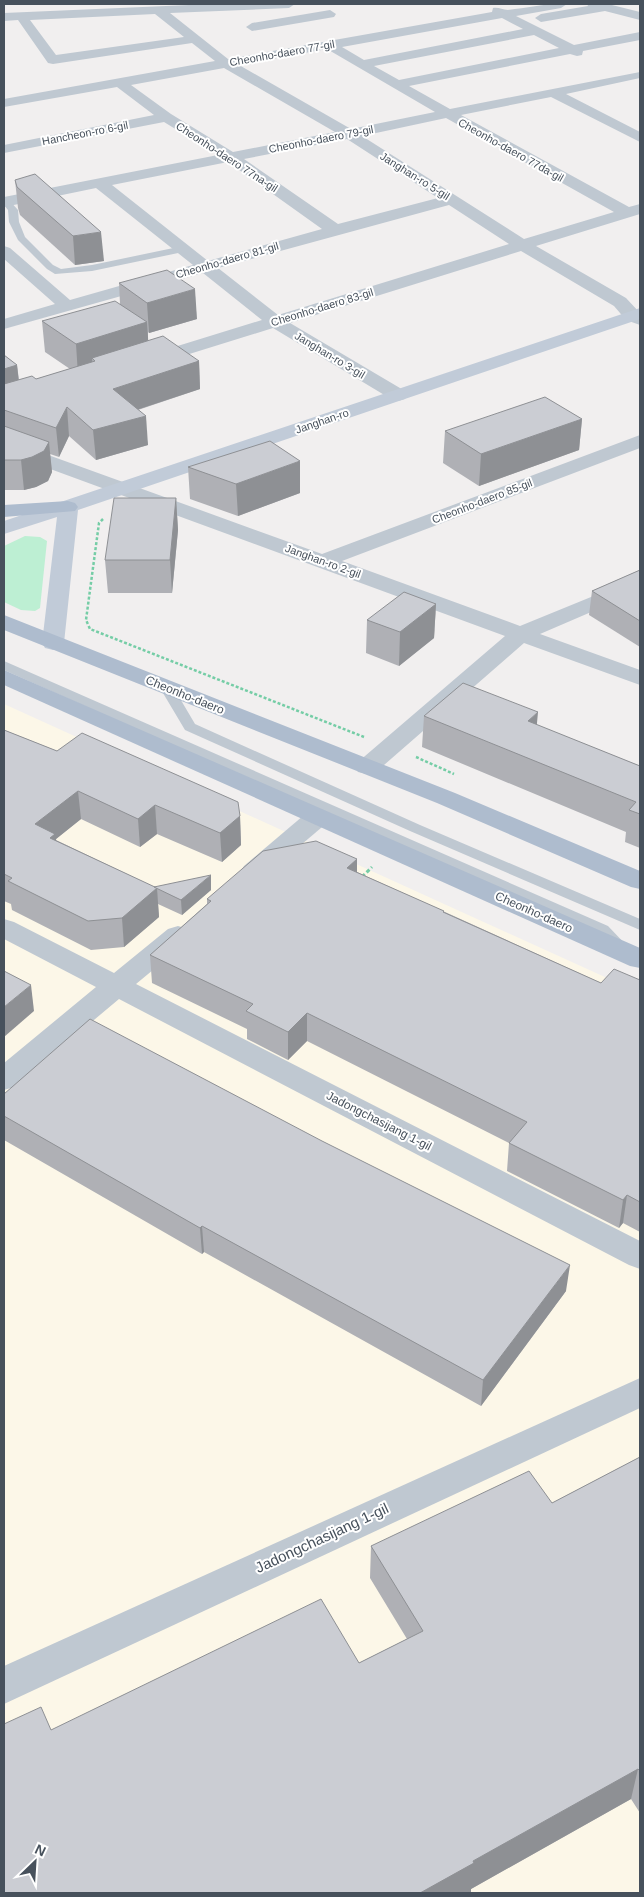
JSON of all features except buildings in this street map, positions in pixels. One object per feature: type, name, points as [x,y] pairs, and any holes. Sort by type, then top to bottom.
[{"type":"main road","points":[[4,511],[68,507]]},
{"type":"main road","name":"Cheonho-daero","points":[[4,622],[446,798],[640,880]]},
{"type":"main road","name":"Cheonho-daero","points":[[6,676],[633,955]]},
{"type":"street","points":[[4,16],[159,11],[229,5],[289,4]]},
{"type":"street","points":[[311,4],[372,37]]},
{"type":"street","points":[[480,4],[572,50],[596,59]]},
{"type":"street","name":"Cheonho-daero 77-gil","points":[[4,103],[561,4]]},
{"type":"street","points":[[593,4],[640,16]]},
{"type":"street","points":[[518,22],[606,7]]},
{"type":"street","name":"Janghan-ro 5-gil","points":[[159,11],[225,63],[349,134],[522,245],[620,302],[637,316]]},
{"type":"street","points":[[252,27],[330,14]]},
{"type":"street","points":[[21,16],[53,60],[195,39]]},
{"type":"street","points":[[622,25],[640,22]]},
{"type":"street","points":[[362,64],[535,30]]},
{"type":"street","points":[[550,38],[568,35]]},
{"type":"street","points":[[397,84],[640,36]]},
{"type":"street","name":"Cheonho-daero 77da-gil","points":[[329,44],[446,113],[634,211]]},
{"type":"street","points":[[613,65],[639,75]]},
{"type":"street","name":"Cheonho-daero 79-gil","points":[[4,202],[639,75]]},
{"type":"street","name":"Cheonho-daero 77na-gil","points":[[119,82],[166,117],[228,156],[335,230]]},
{"type":"street","points":[[552,92],[640,138]]},
{"type":"street","name":"Hancheon-ro 6-gil","points":[[4,149],[166,117]]},
{"type":"street","name":"Janghan-ro 3-gil","points":[[99,182],[274,321],[398,395]]},
{"type":"street","name":"Cheonho-daero 81-gil","points":[[4,324],[205,266],[452,199]]},
{"type":"street","name":"Cheonho-daero 83-gil","points":[[134,365],[634,211]]},
{"type":"street","points":[[4,251],[67,306]]},
{"type":"street","name":"Janghan-ro","points":[[4,528],[637,316]]},
{"type":"street","name":"Cheonho-daero 85-gil","points":[[323,561],[640,441]]},
{"type":"street","name":"Janghan-ro 2-gil","points":[[4,445],[640,678]]},
{"type":"street","points":[[53,643],[68,507]]},
{"type":"street","points":[[367,767],[521,634],[640,583]]},
{"type":"street","points":[[232,890],[319,816]]},
{"type":"street","points":[[4,1079],[194,922]]},
{"type":"street","name":"Jadongchasijang 1-gil","points":[[4,928],[640,1256]]},
{"type":"street","name":"Jadongchasijang 1-gil","points":[[4,1685],[640,1392]]},
{"type":"lane","points":[[4,202],[13,210],[14,222],[21,238],[50,267],[59,272],[92,268],[183,249]]},
{"type":"lane","points":[[6,676],[602,930],[633,955]]},
{"type":"lane","points":[[167,688],[190,727],[415,828],[640,925]]},
{"type":"path","points":[[105,518],[99,523],[86,620],[90,629],[369,739]]},
{"type":"shaded area","points":[[4,704],[640,993],[640,1893],[4,1893]]},
{"type":"green space","points":[[25,536],[40,537],[47,541],[40,608],[35,611],[21,610],[4,602],[4,546]]}]
